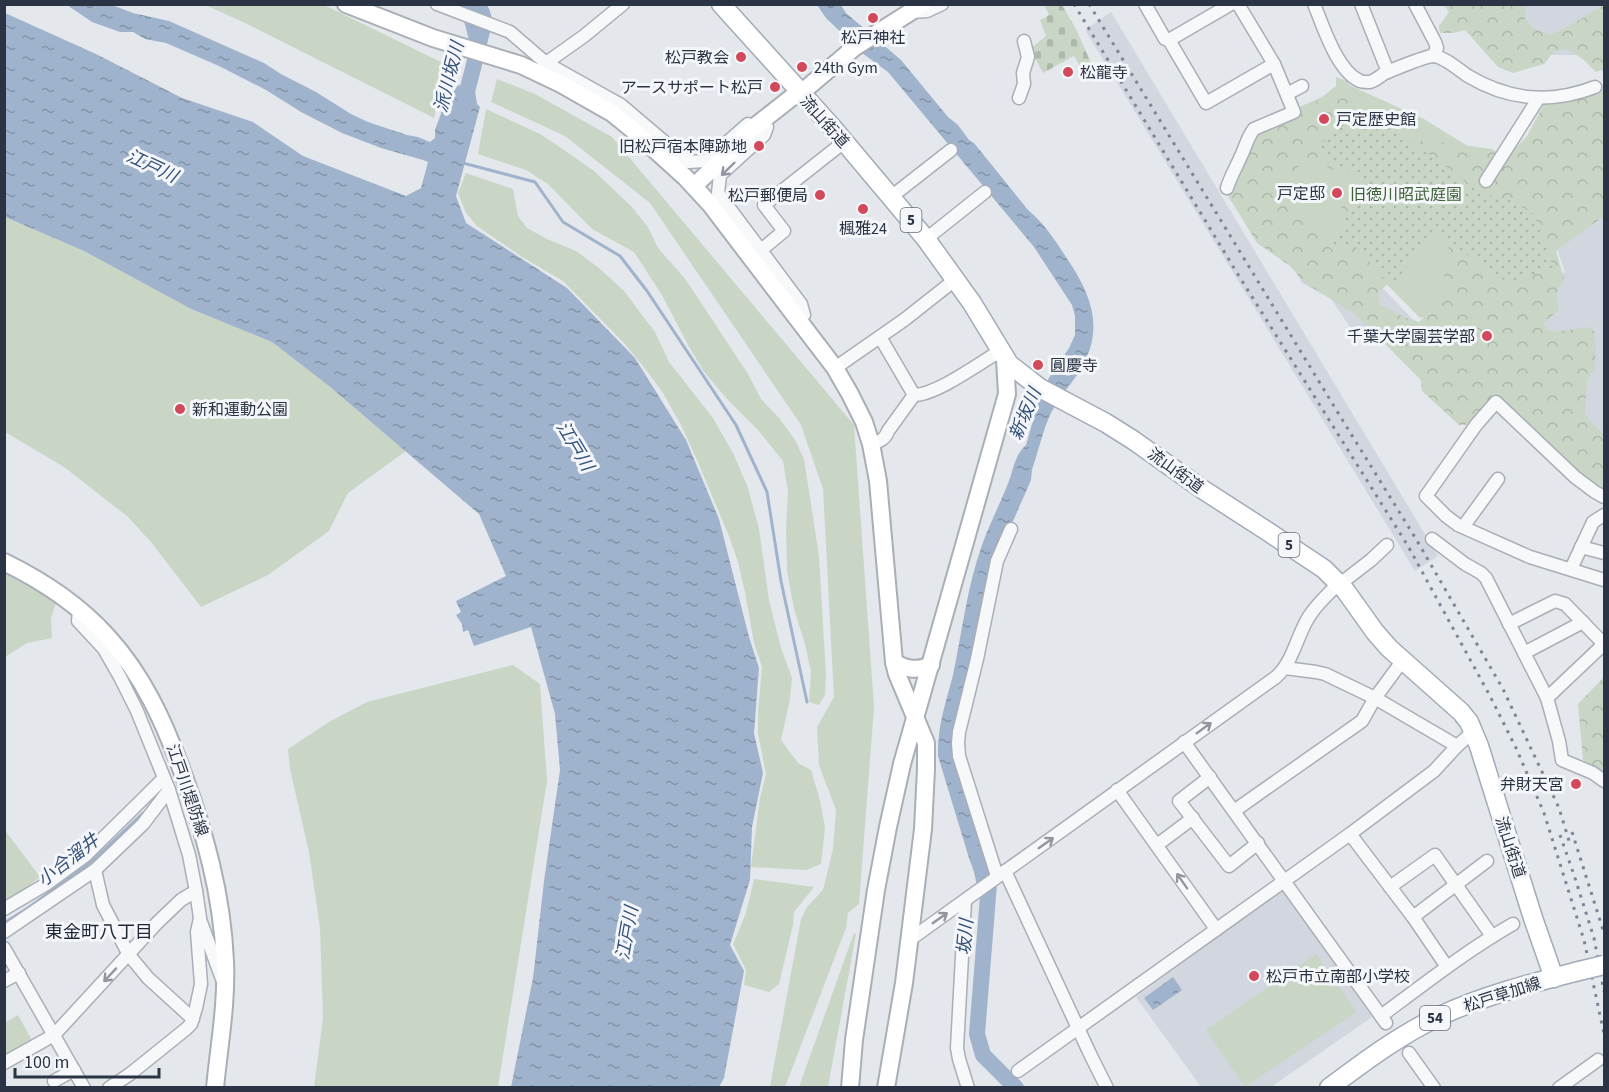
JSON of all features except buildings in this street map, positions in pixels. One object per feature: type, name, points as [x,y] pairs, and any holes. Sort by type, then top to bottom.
[{"type":"main road","name":"流山街道","points":[[721,4],[844,142],[926,239],[956,279],[1003,355],[1037,386],[1133,440],[1202,489],[1324,569],[1340,584],[1382,640],[1452,702],[1474,731],[1554,978]]},
{"type":"main road","name":"松戸草加線","points":[[1329,1088],[1392,1042],[1443,1014],[1500,993],[1605,965]]},
{"type":"street","points":[[346,4],[433,38],[521,65],[561,84],[612,113],[659,152],[694,186],[835,368],[864,422],[878,481],[894,662],[926,744],[923,830],[904,983],[886,1088]]},
{"type":"street","points":[[437,4],[510,32],[546,63],[614,100],[688,162],[706,161],[750,123],[768,121]]},
{"type":"street","points":[[546,63],[623,4]]},
{"type":"street","points":[[694,186],[742,141],[750,140],[768,121],[797,105],[801,93],[855,47],[916,7],[927,11],[942,4]]},
{"type":"street","points":[[1144,4],[1165,39],[1169,40],[1206,103],[1274,64]]},
{"type":"street","points":[[1169,40],[1231,4]]},
{"type":"street","points":[[1227,188],[1250,133],[1254,129],[1294,112],[1274,64],[1238,4]]},
{"type":"street","points":[[1314,4],[1336,57],[1353,76],[1362,82],[1370,82],[1388,72],[1433,56],[1502,92],[1538,99],[1563,97],[1595,87]]},
{"type":"street","points":[[1360,4],[1388,72]]},
{"type":"street","points":[[1415,4],[1435,42],[1437,48],[1433,56]]},
{"type":"street","points":[[1019,98],[1024,84],[1023,74],[1028,57],[1024,41]]},
{"type":"street","points":[[1287,94],[1302,86]]},
{"type":"street","points":[[1486,181],[1538,99]]},
{"type":"street","points":[[768,121],[764,135],[720,175],[718,193],[801,304],[804,315],[800,320]]},
{"type":"street","points":[[761,250],[784,231],[764,205],[844,142]]},
{"type":"street","points":[[891,197],[951,150]]},
{"type":"street","points":[[926,239],[985,192]]},
{"type":"street","points":[[835,368],[880,338],[956,279]]},
{"type":"street","points":[[880,338],[914,395]]},
{"type":"street","points":[[850,1088],[854,1040],[876,890],[897,785],[1007,394],[1003,355],[935,390],[914,395]]},
{"type":"street","points":[[1007,394],[1019,387],[1037,386]]},
{"type":"street","points":[[871,444],[886,436],[914,395]]},
{"type":"street","points":[[1605,497],[1575,477],[1496,402],[1476,425],[1426,496],[1446,516],[1463,527],[1530,557],[1605,580]]},
{"type":"street","points":[[1463,527],[1498,479]]},
{"type":"street","points":[[1571,569],[1593,522],[1605,515]]},
{"type":"street","points":[[1011,529],[997,561],[982,638],[961,720],[959,756],[1001,873],[1107,1088]]},
{"type":"street","points":[[1432,539],[1458,561],[1486,578],[1547,698],[1557,759],[1593,773],[1605,781]]},
{"type":"street","points":[[908,941],[1276,676],[1285,668],[1310,615],[1319,603],[1387,545]]},
{"type":"street","points":[[1581,547],[1605,553]]},
{"type":"street","name":"江戸川堤防線","points":[[4,562],[51,588],[79,609],[106,634],[129,663],[149,694],[172,743],[211,858],[223,929],[225,988],[215,1088]]},
{"type":"street","points":[[1509,624],[1555,601],[1565,604],[1605,644],[1547,698]]},
{"type":"street","points":[[79,609],[78,621],[104,649],[137,711],[166,784],[189,855],[200,918],[225,988]]},
{"type":"street","points":[[1524,653],[1583,622]]},
{"type":"street","points":[[1234,811],[1362,721],[1375,698],[1403,660]]},
{"type":"street","points":[[894,662],[910,669],[922,669],[931,665]]},
{"type":"street","points":[[1285,668],[1325,674],[1375,698],[1457,746]]},
{"type":"street","points":[[1018,1071],[1350,834],[1434,771],[1474,731]]},
{"type":"street","points":[[1184,742],[1384,1019],[1447,967],[1512,924]]},
{"type":"street","points":[[1210,777],[1179,801],[1229,866],[1258,843]]},
{"type":"street","points":[[4,932],[95,870],[143,824],[166,784]]},
{"type":"street","points":[[4,909],[48,883],[85,856],[166,784]]},
{"type":"street","points":[[1117,790],[1216,929]]},
{"type":"street","points":[[1157,845],[1193,818]]},
{"type":"street","points":[[1350,834],[1413,917],[1447,967]]},
{"type":"street","points":[[1390,887],[1435,855],[1492,936]]},
{"type":"street","points":[[1413,917],[1487,861]]},
{"type":"street","points":[[95,870],[103,905],[129,955],[147,978],[193,1019]]},
{"type":"street","points":[[4,1063],[54,1035],[157,923],[181,900],[196,891]]},
{"type":"street","points":[[968,898],[957,1048],[968,1088]]},
{"type":"street","points":[[109,1088],[186,1029],[193,1019],[201,984],[197,932],[200,918]]},
{"type":"street","points":[[4,948],[84,1088]]},
{"type":"street","points":[[4,981],[19,973]]},
{"type":"street","points":[[1409,1053],[1434,1088]]},
{"type":"street","points":[[1559,1088],[1598,1060]]},
{"type":"street","points":[[54,1081],[74,1071]]},
{"type":"shaded area","points":[[1462,5],[1604,5],[1604,74],[1588,55],[1543,55]]},
{"type":"shaded area","points":[[1111,12],[1438,556],[1415,571],[1085,30]]},
{"type":"shaded area","name":"千葉大学園芸学部","points":[[1604,180],[1604,487],[1507,405],[1472,423],[1387,342],[1352,330],[1331,299],[1302,283],[1292,266],[1354,258],[1418,325],[1565,272],[1545,214]]},
{"type":"shaded area","name":"松戸市立南部小学校","points":[[1283,889],[1372,1017],[1271,1087],[1201,1087],[1136,997]]},
{"type":"green space","points":[[1045,4],[1062,5],[1076,29],[1092,65],[1083,71],[1074,56],[1043,73],[1030,49],[1046,36],[1040,20],[1049,15]]},
{"type":"green space","points":[[205,5],[324,5],[447,65],[434,118],[243,22]]},
{"type":"green space","points":[[1444,5],[1526,5],[1525,20],[1534,28],[1550,35],[1604,5],[1604,69],[1596,72],[1584,60],[1567,49],[1554,51],[1544,64],[1513,73],[1498,67],[1465,30],[1440,33],[1439,26],[1449,12]]},
{"type":"green space","points":[[1336,77],[1347,81],[1357,97],[1355,108],[1365,121],[1408,145],[1425,140],[1492,149],[1506,158],[1527,136],[1544,104],[1560,103],[1604,89],[1604,216],[1556,251],[1564,279],[1557,294],[1559,310],[1543,323],[1548,330],[1555,332],[1588,327],[1594,331],[1595,368],[1587,380],[1585,415],[1604,435],[1604,496],[1496,410],[1488,408],[1466,425],[1459,425],[1422,391],[1421,380],[1355,314],[1305,283],[1290,266],[1257,243],[1225,191],[1225,182],[1242,134],[1256,121],[1274,113],[1307,109],[1336,86]],"holes":[[[1317,159],[1356,187],[1341,207],[1372,227],[1350,243],[1329,238],[1288,209],[1289,202],[1265,187],[1276,171],[1281,169],[1291,175],[1299,165],[1307,169]],[[1422,227],[1446,230],[1449,252],[1443,263],[1444,280],[1441,292],[1432,308],[1419,322],[1380,305],[1378,292],[1394,279]]]},
{"type":"green space","points":[[497,79],[535,94],[612,137],[854,425],[874,707],[859,904],[848,913],[846,928],[785,1087],[770,1087],[801,919],[807,907],[823,890],[833,849],[836,810],[819,765],[817,727],[834,697],[823,489],[801,425],[650,203],[565,136],[491,102]]},
{"type":"green space","points":[[1349,85],[1424,119],[1492,161],[1557,268],[1420,318],[1354,251],[1286,261],[1235,175],[1297,108]]},
{"type":"green space","points":[[486,109],[540,134],[564,150],[594,171],[631,206],[648,227],[658,248],[686,280],[748,374],[761,399],[780,419],[795,440],[804,459],[819,556],[826,676],[825,695],[819,705],[809,702],[811,672],[794,609],[787,571],[788,491],[783,461],[758,430],[704,372],[662,295],[634,252],[592,229],[548,184],[526,170],[478,154]]},
{"type":"green space","name":"旧徳川昭武庭園","points":[[1364,113],[1439,161],[1480,193],[1508,199],[1534,214],[1553,267],[1510,284],[1432,231],[1392,287],[1356,247],[1331,249],[1363,181],[1328,157],[1319,147],[1330,134]]},
{"type":"green space","points":[[466,173],[513,189],[518,216],[527,228],[576,251],[624,291],[655,332],[669,362],[713,418],[734,455],[748,488],[759,529],[769,600],[781,648],[792,678],[781,740],[798,763],[811,770],[825,828],[821,864],[806,870],[751,867],[760,798],[766,774],[758,734],[762,667],[754,643],[738,562],[681,425],[663,393],[624,343],[563,281],[522,257],[477,226],[466,213],[458,193]]},
{"type":"green space","name":"新和運動公園","points":[[5,217],[84,251],[191,309],[272,342],[329,386],[406,451],[348,493],[329,531],[268,575],[201,607],[151,542],[127,516],[64,467],[5,432]]},
{"type":"green space","points":[[5,571],[56,603],[51,618],[52,638],[27,643],[5,657]]},
{"type":"green space","points":[[513,665],[540,684],[547,781],[498,1087],[314,1087],[323,1018],[320,928],[309,852],[290,769],[288,749],[329,722],[367,702]]},
{"type":"green space","points":[[1604,677],[1604,776],[1583,760],[1578,704]]},
{"type":"green space","points":[[4,829],[40,877],[4,902]]},
{"type":"green space","points":[[754,879],[814,887],[794,912],[779,984],[769,992],[744,985],[746,970],[733,944],[746,913]]},
{"type":"green space","points":[[854,933],[856,934],[828,1087],[799,1087]]},
{"type":"green space","points":[[1316,954],[1357,1012],[1245,1087],[1206,1030]]},
{"type":"green space","points":[[18,1015],[33,1042],[4,1058],[4,1023]]},
{"type":"water","name":"江戸川","points":[[67,5],[112,5],[133,13],[169,21],[264,63],[368,122],[430,142],[435,138],[435,130],[447,97],[454,95],[458,85],[475,91],[477,104],[480,107],[456,196],[466,223],[567,288],[635,358],[686,440],[719,519],[759,668],[754,733],[763,773],[752,827],[750,880],[730,945],[744,971],[724,1078],[719,1087],[511,1087],[533,978],[560,770],[555,714],[531,627],[474,646],[468,630],[463,632],[462,624],[456,615],[461,612],[456,601],[506,576],[479,514],[329,386],[272,342],[191,309],[84,251],[5,217],[5,13],[96,54],[182,98],[253,122],[303,156],[406,196],[421,188],[428,162],[342,133],[219,66],[166,43],[145,39],[133,32],[120,32],[92,22]]},
{"type":"water","points":[[460,5],[487,5],[492,21],[486,48],[470,44],[464,11]]},
{"type":"water","points":[[817,5],[841,5],[846,13],[901,60],[1050,234],[1077,274],[1090,302],[1093,316],[1091,345],[1086,360],[1051,413],[1032,470],[1031,480],[1010,528],[956,724],[993,873],[979,895],[938,756],[940,725],[982,545],[1016,459],[1026,445],[1040,396],[1075,335],[1075,316],[1072,305],[1034,247],[888,72],[862,53],[826,18]]},
{"type":"water","points":[[1173,977],[1182,990],[1153,1010],[1144,998]]},
{"type":"waterway","name":"派川坂川","points":[[462,111],[479,45],[480,15],[474,4]]},
{"type":"waterway","points":[[463,163],[535,182],[563,222],[620,256],[647,291],[736,425],[767,492],[781,581],[807,702]]},
{"type":"waterway","name":"小合溜井","points":[[4,923],[90,863],[143,813]]},
{"type":"waterway","name":"坂川","points":[[984,869],[989,884],[977,1034],[983,1055],[1016,1088]]},
{"type":"railway","points":[[1074,4],[1234,268],[1408,546],[1490,696],[1516,748],[1544,813],[1584,940],[1604,1034]]},
{"type":"railway","points":[[1089,4],[1416,539],[1503,689],[1559,808],[1570,844]]},
{"type":"railway","points":[[1572,832],[1604,933]]},
{"type":"railway","points":[[1560,835],[1594,938],[1604,992]]},
{"type":"place","name":"松戸神社","points":[[873,18]]},
{"type":"place","name":"松戸教会","points":[[741,57]]},
{"type":"place","name":"24th Gym","points":[[802,67]]},
{"type":"place","name":"松龍寺","points":[[1068,72]]},
{"type":"place","name":"アースサポート松戸","points":[[775,87]]},
{"type":"place","name":"戸定歴史館","points":[[1324,119]]},
{"type":"place","name":"旧松戸宿本陣跡地","points":[[759,146]]},
{"type":"place","name":"戸定邸","points":[[1337,193]]},
{"type":"place","name":"松戸郵便局","points":[[820,195]]},
{"type":"place","name":"楓雅24","points":[[863,209]]},
{"type":"place","name":"千葉大学園芸学部","points":[[1487,336]]},
{"type":"place","name":"圓慶寺","points":[[1038,365]]},
{"type":"place","name":"新和運動公園","points":[[180,409]]},
{"type":"place","name":"弁財天宮","points":[[1576,784]]},
{"type":"place","name":"松戸市立南部小学校","points":[[1254,976]]},
{"type":"district","name":"東金町八丁目","points":[[99,932]]},
{"type":"water label","name":"新坂川","points":[[1025,414]]}]
